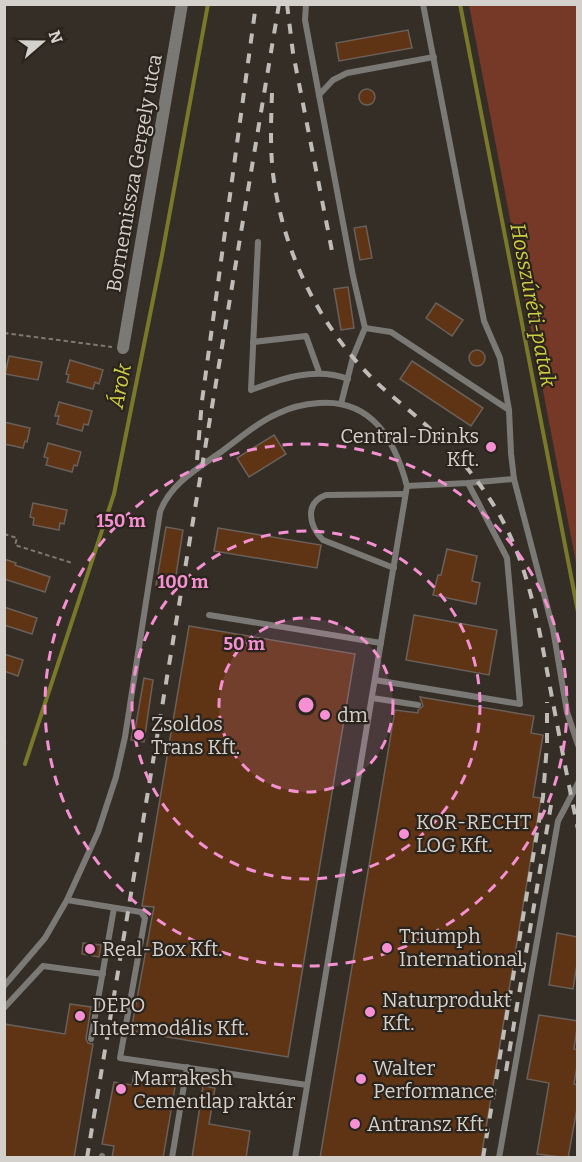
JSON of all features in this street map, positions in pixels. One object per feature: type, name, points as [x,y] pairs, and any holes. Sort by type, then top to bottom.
[{"type":"street","name":"Bornemissza Gergely utca","points":[[123,348],[182,4]]},
{"type":"lane","points":[[306,4],[305,20],[353,276],[365,328],[353,357],[341,404]]},
{"type":"lane","points":[[423,4],[484,321],[500,358],[509,410],[514,478],[553,629],[567,712],[578,744]]},
{"type":"lane","points":[[319,95],[333,80],[347,73],[434,57]]},
{"type":"lane","points":[[258,242],[251,390],[278,380],[319,372],[348,379]]},
{"type":"lane","points":[[365,328],[378,328],[391,332],[509,410]]},
{"type":"lane","points":[[253,342],[306,336],[319,372]]},
{"type":"lane","points":[[4,986],[45,938],[67,900],[98,832],[116,777],[125,737],[163,504],[170,493],[188,476],[272,416],[285,410],[310,404],[341,404],[366,415],[387,436],[400,463],[407,486],[295,1158]]},
{"type":"lane","points":[[407,486],[514,478]]},
{"type":"lane","points":[[375,680],[520,704],[507,558],[468,483]]},
{"type":"lane","points":[[394,568],[323,540],[316,534],[310,516],[315,502],[326,495],[405,494]]},
{"type":"lane","points":[[208,615],[381,643]]},
{"type":"lane","points":[[372,698],[418,705]]},
{"type":"lane","points":[[499,1158],[558,821],[578,783]]},
{"type":"lane","points":[[67,900],[141,912],[145,918],[120,1058],[307,1085]]},
{"type":"lane","points":[[91,1039],[114,908]]},
{"type":"lane","points":[[4,1008],[43,966],[103,974]]},
{"type":"lane","points":[[172,1158],[187,1067]]},
{"type":"path","points":[[4,333],[123,348]]},
{"type":"path","points":[[4,534],[17,538],[15,545],[72,563]]},
{"type":"shaded area","points":[[469,5],[577,5],[577,568]]},
{"type":"building","points":[[408,30],[412,48],[339,61],[336,43]]},
{"type":"building","points":[[367,89],[373,91],[375,97],[373,103],[367,105],[361,103],[359,97],[361,91]]},
{"type":"building","points":[[366,226],[372,258],[360,260],[354,228]]},
{"type":"building","points":[[348,287],[354,328],[341,330],[334,289]]},
{"type":"building","points":[[436,303],[463,320],[452,336],[426,318]]},
{"type":"building","points":[[477,350],[485,358],[477,366],[469,358]]},
{"type":"building","points":[[9,356],[42,362],[38,380],[5,374]]},
{"type":"building","points":[[70,360],[103,370],[99,384],[95,382],[93,389],[67,382],[69,375],[66,374]]},
{"type":"building","points":[[412,361],[483,408],[471,426],[400,379]]},
{"type":"building","points":[[59,402],[92,411],[88,425],[84,424],[82,431],[57,424],[59,416],[55,416]]},
{"type":"building","points":[[4,422],[30,428],[23,448],[4,444]]},
{"type":"building","points":[[274,435],[286,454],[249,477],[237,458]]},
{"type":"building","points":[[48,443],[81,452],[77,466],[74,465],[72,472],[46,465],[48,458],[44,457]]},
{"type":"building","points":[[33,503],[67,510],[64,524],[60,523],[59,530],[33,525],[34,518],[30,517]]},
{"type":"building","points":[[166,527],[183,530],[174,588],[156,585]]},
{"type":"building","points":[[218,528],[321,545],[317,568],[214,551]]},
{"type":"building","points":[[447,549],[477,556],[472,581],[480,583],[476,604],[433,595],[438,575],[441,575]]},
{"type":"building","points":[[4,559],[50,577],[45,592],[4,579]]},
{"type":"building","points":[[4,607],[37,618],[32,634],[4,625]]},
{"type":"building","points":[[414,615],[497,630],[489,675],[406,660]]},
{"type":"building","points":[[189,626],[355,654],[288,1057],[131,1031],[154,907],[142,906]]},
{"type":"building","points":[[4,654],[23,660],[18,676],[4,671]]},
{"type":"building","points":[[144,678],[153,680],[144,742],[131,740],[133,729],[135,730]]},
{"type":"building","points":[[420,697],[534,716],[531,733],[543,735],[533,797],[541,798],[481,1158],[320,1158],[395,710],[418,713],[423,706]]},
{"type":"building","points":[[557,933],[578,937],[578,958],[573,989],[549,985]]},
{"type":"building","points":[[83,943],[101,945],[99,957],[82,954]]},
{"type":"building","points":[[70,1004],[91,1007],[86,1039],[88,1043],[93,1044],[74,1158],[4,1158],[4,1024],[65,1034]]},
{"type":"building","points":[[539,1015],[578,1021],[574,1049],[578,1050],[578,1060],[574,1084],[578,1085],[578,1103],[568,1158],[537,1154],[549,1083],[527,1079]]},
{"type":"building","points":[[134,1073],[176,1081],[163,1158],[112,1158],[114,1146],[102,1144],[114,1082],[132,1085]]},
{"type":"building","points":[[203,1086],[215,1088],[209,1124],[250,1131],[246,1158],[192,1158]]},
{"type":"waterway","name":"Árok","points":[[25,764],[114,494],[162,255],[208,4]]},
{"type":"waterway","name":"Hosszúréti-patak","points":[[460,4],[578,612]]},
{"type":"railway","points":[[197,460],[202,401],[256,4]]},
{"type":"railway","points":[[87,1158],[279,4]]},
{"type":"railway","points":[[287,4],[293,53],[333,256]]},
{"type":"railway","points":[[272,93],[271,154],[278,203],[285,232],[307,287],[337,337],[356,360],[376,382],[421,420],[475,479],[499,514],[518,555],[537,620],[578,829]]},
{"type":"railway","points":[[483,1158],[543,797],[547,702]]},
{"type":"railway","points":[[506,1071],[551,805]]},
{"type":"place","name":"Central-Drinks Kft.","points":[[491,447]]},
{"type":"place","name":"dm","points":[[325,715]]},
{"type":"place","name":"Zsoldos Trans Kft.","points":[[139,735]]},
{"type":"place","name":"KOR-RECHT LOG Kft.","points":[[404,834]]},
{"type":"place","name":"Triumph International","points":[[387,948]]},
{"type":"place","name":"Real-Box Kft.","points":[[90,949]]},
{"type":"place","name":"Naturprodukt Kft.","points":[[370,1012]]},
{"type":"place","name":"DEPO Intermodális Kft.","points":[[80,1016]]},
{"type":"place","name":"Walter Performance","points":[[361,1079]]},
{"type":"place","name":"Marrakesh Cementlap raktár","points":[[121,1089]]},
{"type":"place","name":"Antransz Kft.","points":[[355,1124]]}]
